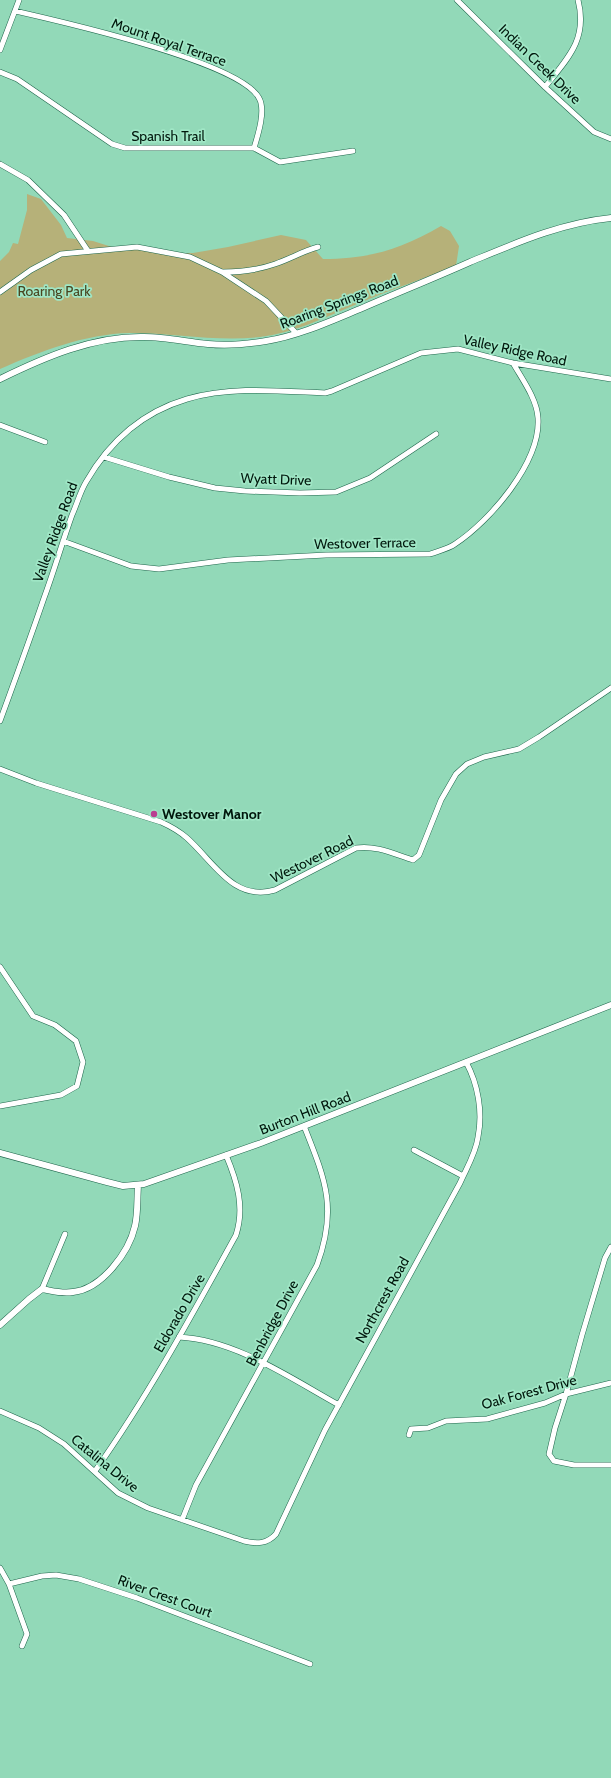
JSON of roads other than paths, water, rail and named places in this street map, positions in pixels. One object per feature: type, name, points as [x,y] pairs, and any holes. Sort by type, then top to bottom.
[{"type":"street","points":[[0,50],[19,0]]},
{"type":"street","name":"Indian Creek Drive","points":[[457,0],[545,87],[594,132],[611,139]]},
{"type":"street","points":[[545,87],[575,47],[581,29],[578,0]]},
{"type":"street","name":"Mount Royal Terrace","points":[[15,11],[117,36],[212,67],[241,81],[258,96],[261,102],[262,117],[254,148]]},
{"type":"street","name":"Spanish Trail","points":[[0,72],[17,79],[112,144],[125,148],[254,148],[280,162],[353,151]]},
{"type":"street","points":[[0,164],[28,180],[62,214],[88,251]]},
{"type":"street","name":"Roaring Springs Road","points":[[0,379],[41,359],[69,349],[107,340],[144,337],[210,344],[266,341],[341,317],[531,236],[568,226],[611,218]]},
{"type":"street","points":[[0,292],[31,270],[61,254],[137,247],[190,257],[222,272],[266,300],[296,332]]},
{"type":"street","points":[[222,272],[242,272],[257,269],[275,264],[302,252],[318,247]]},
{"type":"street","name":"Valley Ridge Road","points":[[0,721],[33,632],[63,541],[85,482],[125,432],[135,424],[157,411],[187,399],[244,390],[325,393],[421,353],[458,348],[513,363],[611,379]]},
{"type":"street","name":"Westover Terrace","points":[[63,541],[131,566],[159,569],[228,560],[326,555],[430,554],[455,544],[489,514],[520,475],[532,450],[538,428],[536,408],[513,363]]},
{"type":"street","points":[[0,426],[45,442]]},
{"type":"street","name":"Wyatt Drive","points":[[104,457],[169,477],[215,488],[245,491],[300,493],[336,492],[370,478],[436,434]]},
{"type":"street","name":"Westover Road","points":[[0,769],[36,783],[160,822],[174,828],[187,838],[218,871],[237,887],[251,892],[264,894],[275,890],[356,848],[373,848],[413,860],[419,855],[441,800],[456,774],[467,764],[484,757],[519,749],[611,688]]},
{"type":"street","points":[[0,967],[33,1016],[55,1025],[76,1041],[83,1062],[77,1086],[61,1095],[0,1106]]},
{"type":"street","name":"Burton Hill Road","points":[[0,1152],[123,1186],[138,1186],[304,1126],[611,1005]]},
{"type":"street","name":"Northcrest Road","points":[[268,1541],[276,1534],[325,1430],[463,1176],[478,1138],[480,1120],[476,1084],[466,1062]]},
{"type":"street","name":"Benbridge Drive","points":[[182,1520],[196,1485],[264,1364],[322,1253],[328,1221],[328,1204],[324,1179],[304,1126]]},
{"type":"street","points":[[414,1150],[463,1176]]},
{"type":"street","name":"Eldorado Drive","points":[[95,1471],[128,1424],[236,1235],[239,1225],[239,1192],[235,1175],[226,1155]]},
{"type":"street","points":[[42,1289],[61,1293],[84,1290],[103,1277],[115,1265],[126,1249],[135,1227],[138,1186]]},
{"type":"street","points":[[0,1325],[42,1289],[65,1234]]},
{"type":"street","points":[[611,1247],[605,1258],[582,1335],[555,1428],[550,1454],[554,1461],[574,1465],[611,1465]]},
{"type":"street","points":[[179,1337],[204,1339],[248,1355],[339,1405]]},
{"type":"street","name":"Oak Forest Drive","points":[[409,1435],[411,1429],[428,1428],[446,1421],[487,1419],[545,1403],[566,1394],[611,1383]]},
{"type":"street","name":"Catalina Drive","points":[[0,1411],[40,1428],[64,1444],[118,1493],[133,1501],[148,1508],[244,1541],[257,1544],[268,1541]]},
{"type":"street","points":[[0,1568],[9,1584],[27,1634],[22,1646]]},
{"type":"street","name":"River Crest Court","points":[[9,1584],[42,1576],[56,1575],[79,1579],[137,1598],[310,1664]]},
{"type":"place","name":"Westover Manor","points":[[154,814]]},
{"type":"park label","name":"Roaring Park","points":[[54,291]]}]
